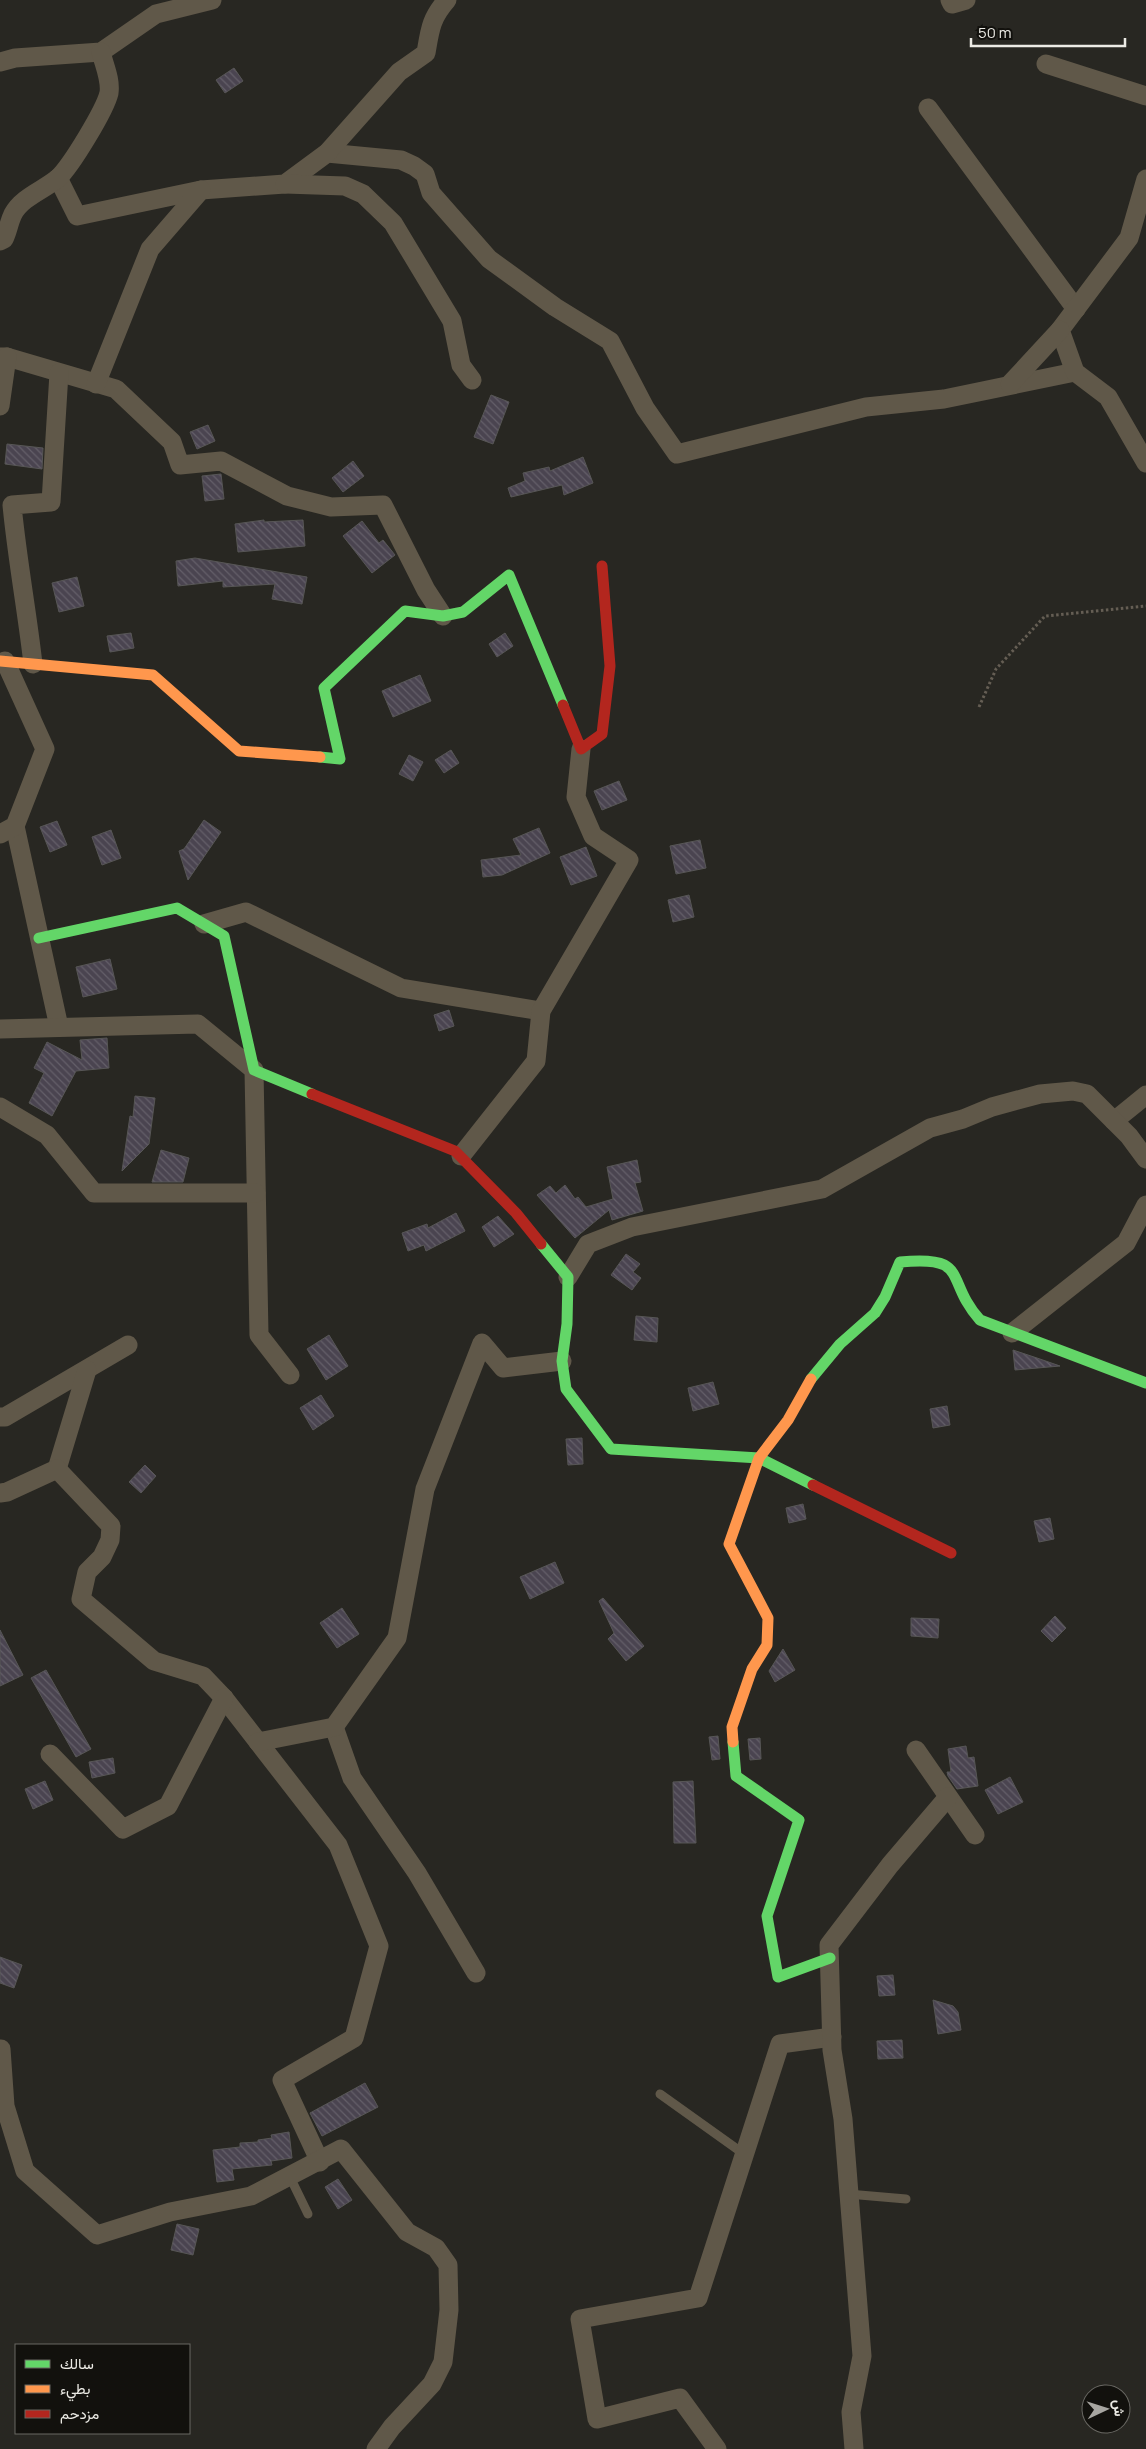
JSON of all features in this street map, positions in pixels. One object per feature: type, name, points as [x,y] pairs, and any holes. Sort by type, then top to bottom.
[{"type":"street","points":[[0,62],[15,58],[101,52],[156,14],[212,0]]},
{"type":"street","points":[[285,184],[327,153],[399,72],[426,53],[430,26],[434,15],[448,0]]},
{"type":"street","points":[[950,0],[952,4],[966,0]]},
{"type":"street","points":[[0,241],[4,239],[12,215],[22,203],[58,178],[81,146],[108,94],[109,83],[101,52]]},
{"type":"street","points":[[1046,64],[1146,96]]},
{"type":"street","points":[[928,108],[1076,309]]},
{"type":"street","points":[[327,153],[401,160],[425,174],[431,193],[489,259],[555,307],[610,341],[645,408],[677,454],[866,407],[944,399],[1075,372]]},
{"type":"street","points":[[58,178],[77,216],[201,190],[285,184],[345,186],[363,194],[393,223],[452,322],[461,365],[472,380]]},
{"type":"street","points":[[1010,384],[1060,330],[1129,238],[1146,180]]},
{"type":"street","points":[[96,384],[150,249],[201,190]]},
{"type":"street","points":[[1060,330],[1075,372],[1108,397],[1146,462]]},
{"type":"street","points":[[0,406],[3,357],[116,389],[172,442],[180,465],[221,461],[287,496],[331,507],[383,505],[426,590],[443,616]]},
{"type":"street","points":[[33,664],[27,606],[6,504],[51,502],[59,373]]},
{"type":"street","points":[[581,749],[602,734],[610,666],[602,566]]},
{"type":"street","points":[[3,661],[154,675],[239,751],[340,759],[324,688],[406,611],[443,616],[463,612],[509,575],[581,749],[576,797],[593,836],[630,860],[541,1011],[536,1061],[461,1156]]},
{"type":"street","points":[[3,661],[45,749],[7,830],[39,938],[59,1027]]},
{"type":"street","points":[[39,938],[176,908],[224,936],[254,1070],[259,1335],[290,1375]]},
{"type":"street","points":[[204,924],[246,912],[400,988],[541,1011]]},
{"type":"street","points":[[0,1029],[198,1024],[254,1070],[456,1151],[516,1213],[568,1277]]},
{"type":"street","points":[[951,1553],[759,1458],[610,1449],[566,1389],[562,1361],[568,1324],[568,1277],[588,1244],[632,1227],[822,1189],[930,1128],[963,1119],[992,1107],[1040,1094],[1073,1091],[1086,1094],[1128,1136],[1146,1159]]},
{"type":"street","points":[[1114,1121],[1146,1095]]},
{"type":"street","points":[[0,1107],[47,1135],[94,1193],[256,1193]]},
{"type":"street","points":[[1012,1333],[1126,1243],[1146,1205]]},
{"type":"street","points":[[830,1958],[778,1977],[767,1916],[799,1820],[736,1776],[732,1727],[752,1669],[767,1645],[768,1618],[729,1544],[759,1458],[788,1420],[810,1380],[840,1344],[875,1314],[885,1297],[900,1262],[932,1259],[944,1264],[954,1272],[970,1312],[980,1320],[1146,1383]]},
{"type":"street","points":[[258,1742],[334,1726],[397,1638],[426,1489],[482,1343],[503,1368],[562,1361]]},
{"type":"street","points":[[0,1417],[4,1417],[128,1346]]},
{"type":"street","points":[[0,1493],[7,1492],[57,1469],[87,1370]]},
{"type":"street","points":[[57,1469],[111,1526],[110,1540],[102,1558],[87,1572],[81,1599],[154,1661],[203,1676],[224,1698],[338,1845],[379,1946],[354,2038],[282,2080],[320,2162]]},
{"type":"street","points":[[50,1754],[123,1829],[168,1806],[224,1698]]},
{"type":"street","points":[[334,1726],[352,1778],[417,1873],[476,1973]]},
{"type":"street","points":[[916,1750],[975,1835]]},
{"type":"street","points":[[854,2449],[851,2412],[862,2356],[842,2118],[832,2037],[829,1945],[890,1865],[948,1797]]},
{"type":"street","points":[[717,2449],[680,2398],[597,2419],[580,2318],[698,2298],[780,2044],[832,2037]]},
{"type":"street","points":[[1,2049],[5,2106],[25,2171],[97,2235],[170,2212],[251,2196],[320,2162],[341,2149],[407,2232],[436,2248],[448,2264],[449,2310],[443,2362],[432,2384],[392,2427],[376,2449]]},
{"type":"lane","points":[[660,2094],[744,2154]]},
{"type":"lane","points":[[290,2177],[308,2214]]},
{"type":"lane","points":[[847,2194],[906,2199]]},
{"type":"path","points":[[979,707],[996,669],[1045,616],[1146,606]]},
{"type":"building","points":[[234,68],[243,81],[225,93],[216,80]]},
{"type":"building","points":[[491,395],[509,402],[493,444],[474,437]]},
{"type":"building","points":[[208,425],[215,441],[197,449],[190,432]]},
{"type":"building","points":[[7,444],[43,448],[42,469],[5,464]]},
{"type":"building","points":[[583,457],[593,483],[564,495],[562,485],[511,497],[508,488],[525,481],[523,473],[549,467],[550,471]]},
{"type":"building","points":[[353,461],[364,476],[343,492],[332,478]]},
{"type":"building","points":[[221,474],[224,499],[205,501],[202,476]]},
{"type":"building","points":[[264,520],[264,522],[303,520],[305,546],[238,552],[235,524]]},
{"type":"building","points":[[362,521],[379,543],[383,540],[395,555],[372,573],[343,536]]},
{"type":"building","points":[[195,558],[307,577],[302,604],[272,599],[275,584],[223,587],[223,581],[178,586],[176,561]]},
{"type":"building","points":[[77,577],[84,606],[59,612],[52,583]]},
{"type":"building","points":[[131,633],[134,648],[110,652],[107,636]]},
{"type":"building","points":[[505,633],[513,646],[497,657],[489,644]]},
{"type":"building","points":[[420,675],[431,701],[393,717],[382,691]]},
{"type":"building","points":[[451,750],[459,763],[444,773],[435,760]]},
{"type":"building","points":[[409,755],[423,762],[413,781],[399,774]]},
{"type":"building","points":[[619,781],[627,800],[602,810],[594,791]]},
{"type":"building","points":[[204,820],[221,832],[188,880],[179,851],[184,849]]},
{"type":"building","points":[[57,821],[67,845],[50,852],[40,827]]},
{"type":"building","points":[[539,828],[550,853],[502,875],[483,877],[481,860],[521,855],[513,839]]},
{"type":"building","points":[[111,830],[121,858],[102,865],[92,837]]},
{"type":"building","points":[[700,840],[706,868],[676,874],[670,846]]},
{"type":"building","points":[[586,847],[597,876],[571,885],[560,857]]},
{"type":"building","points":[[689,895],[694,917],[673,922],[668,900]]},
{"type":"building","points":[[110,959],[117,989],[83,997],[76,967]]},
{"type":"building","points":[[449,1010],[454,1026],[439,1031],[434,1015]]},
{"type":"building","points":[[107,1038],[109,1068],[76,1071],[52,1116],[29,1103],[44,1073],[34,1068],[47,1042],[82,1060],[80,1040]]},
{"type":"building","points":[[135,1096],[155,1098],[149,1144],[122,1171],[130,1116],[133,1117]]},
{"type":"building","points":[[161,1150],[189,1158],[183,1182],[152,1182]]},
{"type":"building","points":[[637,1160],[641,1182],[635,1183],[643,1211],[612,1220],[609,1210],[575,1238],[537,1195],[550,1186],[556,1193],[565,1185],[575,1199],[578,1197],[586,1207],[613,1199],[607,1167]]},
{"type":"building","points":[[456,1213],[465,1231],[426,1251],[424,1245],[408,1251],[402,1233],[427,1224],[428,1228]]},
{"type":"building","points":[[498,1216],[514,1234],[494,1247],[482,1227]]},
{"type":"building","points":[[626,1254],[640,1264],[633,1272],[641,1278],[632,1290],[611,1275]]},
{"type":"building","points":[[636,1316],[658,1318],[657,1342],[634,1340]]},
{"type":"building","points":[[329,1335],[348,1366],[326,1380],[307,1349]]},
{"type":"building","points":[[1013,1350],[1037,1358],[1060,1366],[1015,1370]]},
{"type":"building","points":[[713,1382],[719,1404],[693,1411],[688,1388]]},
{"type":"building","points":[[321,1395],[334,1416],[313,1430],[300,1408]]},
{"type":"building","points":[[947,1406],[950,1425],[933,1428],[930,1409]]},
{"type":"building","points":[[582,1438],[583,1464],[568,1465],[566,1439]]},
{"type":"building","points":[[145,1465],[156,1476],[141,1493],[129,1482]]},
{"type":"building","points":[[803,1504],[806,1519],[789,1523],[786,1508]]},
{"type":"building","points":[[1050,1518],[1054,1539],[1039,1542],[1034,1521]]},
{"type":"building","points":[[555,1562],[564,1583],[530,1599],[520,1577]]},
{"type":"building","points":[[603,1598],[644,1646],[626,1661],[608,1639],[614,1633],[599,1601]]},
{"type":"building","points":[[342,1608],[359,1634],[337,1648],[320,1623]]},
{"type":"building","points":[[1055,1616],[1066,1628],[1052,1642],[1041,1631]]},
{"type":"building","points":[[911,1618],[939,1619],[938,1638],[911,1636]]},
{"type":"building","points":[[0,1630],[23,1675],[0,1686]]},
{"type":"building","points":[[783,1649],[795,1670],[775,1682],[769,1671]]},
{"type":"building","points":[[46,1670],[91,1749],[76,1757],[31,1678]]},
{"type":"building","points":[[718,1736],[720,1759],[712,1760],[709,1737]]},
{"type":"building","points":[[760,1738],[761,1759],[750,1760],[748,1739]]},
{"type":"building","points":[[966,1746],[968,1758],[974,1757],[978,1786],[957,1789],[947,1772],[951,1772],[948,1749]]},
{"type":"building","points":[[113,1758],[115,1773],[92,1778],[89,1762]]},
{"type":"building","points":[[1010,1777],[1023,1802],[998,1814],[985,1790]]},
{"type":"building","points":[[45,1781],[53,1800],[33,1809],[25,1789]]},
{"type":"building","points":[[693,1781],[696,1843],[674,1843],[673,1782]]},
{"type":"building","points":[[0,1957],[22,1965],[14,1988],[0,1983]]},
{"type":"building","points":[[893,1975],[895,1995],[879,1996],[877,1976]]},
{"type":"building","points":[[933,2000],[953,2006],[958,2012],[961,2030],[938,2034]]},
{"type":"building","points":[[902,2040],[903,2058],[878,2059],[877,2041]]},
{"type":"building","points":[[365,2083],[378,2107],[322,2136],[310,2113]]},
{"type":"building","points":[[289,2132],[292,2158],[271,2161],[272,2165],[232,2169],[234,2180],[217,2182],[213,2150],[240,2147],[240,2143],[258,2142],[258,2140],[272,2138],[271,2135]]},
{"type":"building","points":[[338,2179],[352,2200],[338,2209],[325,2187]]},
{"type":"building","points":[[177,2224],[199,2229],[193,2255],[171,2250]]},
{"type":"traffic: fast","points":[[320,757],[340,759],[324,688],[405,611],[443,616],[463,612],[509,575],[563,705]]},
{"type":"traffic: fast","points":[[39,938],[177,908],[224,936],[254,1070],[312,1094]]},
{"type":"traffic: fast","points":[[541,1244],[568,1277],[567,1324],[562,1361],[566,1389],[611,1449],[759,1458],[813,1485]]},
{"type":"traffic: fast","points":[[811,1379],[840,1344],[875,1313],[885,1297],[900,1262],[922,1261],[937,1262],[947,1267],[953,1273],[969,1306],[980,1320],[1146,1383]]},
{"type":"traffic: fast","points":[[733,1742],[736,1776],[799,1820],[767,1916],[778,1977],[830,1958]]},
{"type":"traffic: slow","points":[[0,661],[153,675],[239,751],[320,757]]},
{"type":"traffic: slow","points":[[733,1742],[732,1727],[752,1669],[767,1645],[768,1618],[729,1544],[759,1458],[788,1420],[811,1379]]},
{"type":"traffic: jam","points":[[563,705],[581,749],[602,734],[610,666],[602,566]]},
{"type":"traffic: jam","points":[[312,1094],[455,1151],[516,1213],[541,1244]]},
{"type":"traffic: jam","points":[[813,1485],[951,1553]]}]
